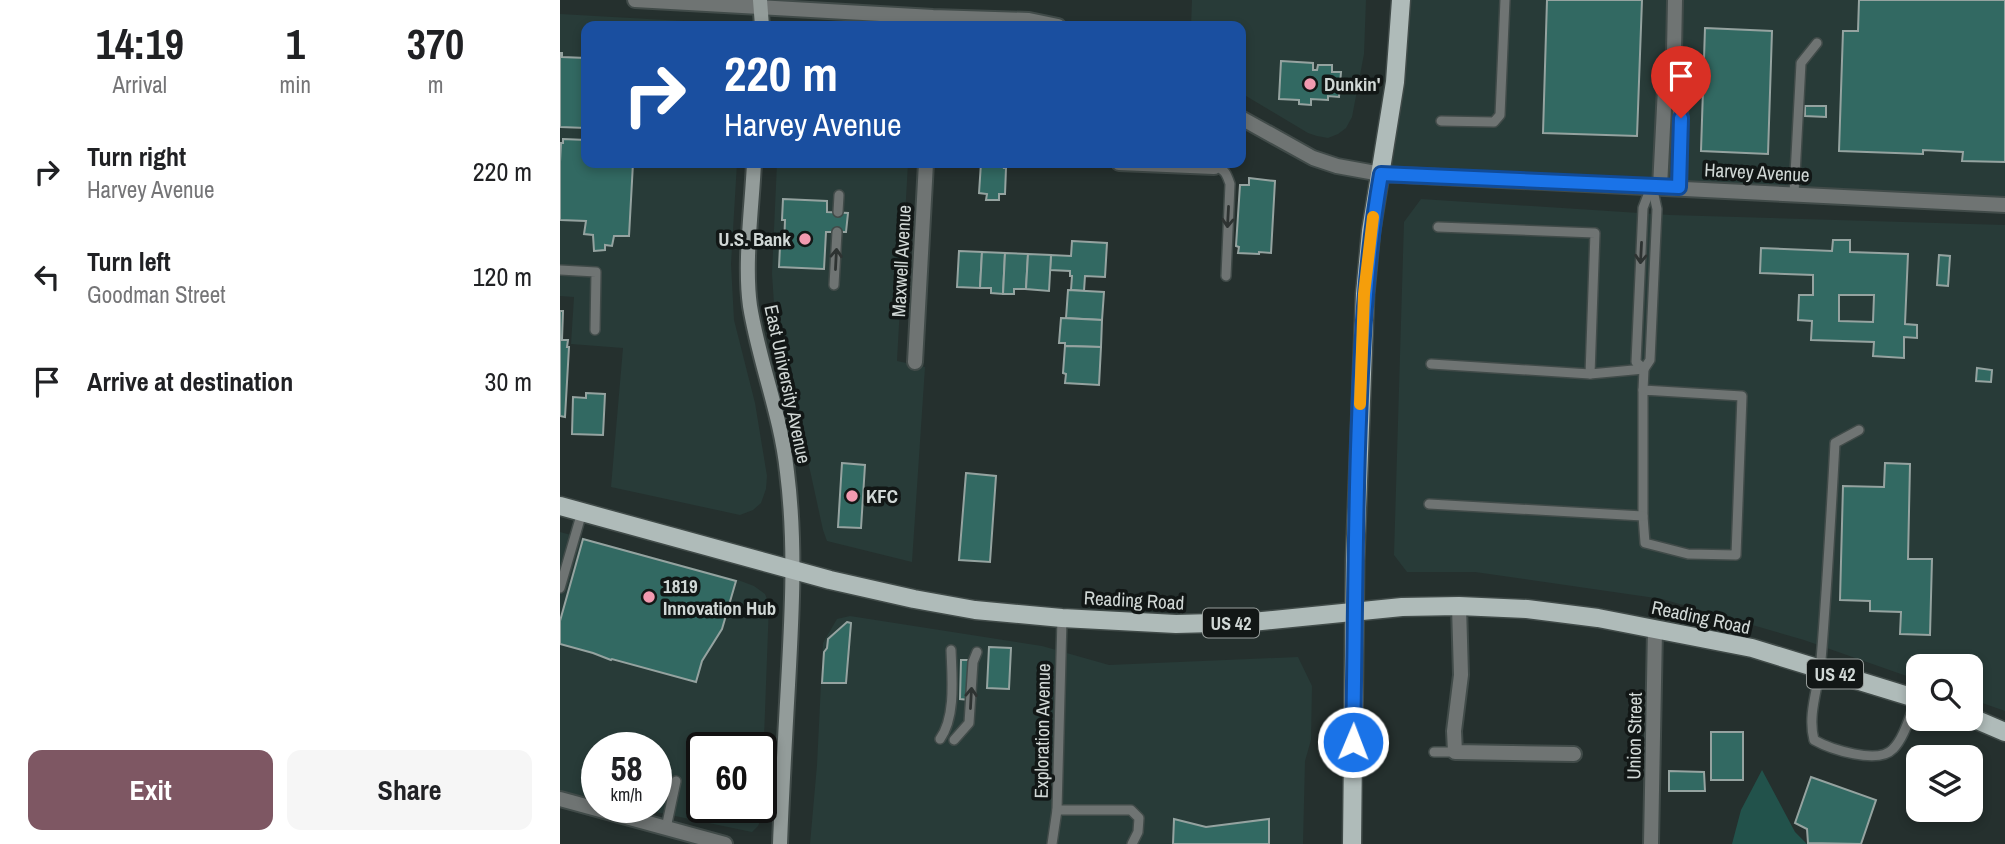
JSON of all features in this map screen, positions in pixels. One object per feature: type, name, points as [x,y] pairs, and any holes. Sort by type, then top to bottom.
[{"type":"main road","points":[[1352,844],[1355,549],[1364,294],[1371,231],[1395,82],[1401,0]]},
{"type":"main road","name":"Reading Road","points":[[560,506],[793,571],[954,607],[1062,618],[1176,624],[1252,622],[1402,607],[1459,606],[1554,612],[1752,648],[1906,696]]},
{"type":"main road","points":[[1983,723],[2005,732]]},
{"type":"street","points":[[635,0],[760,3],[924,21]]},
{"type":"street","points":[[1675,0],[1674,52],[1681,72],[1679,187]]},
{"type":"street","points":[[760,3],[762,21]]},
{"type":"street","points":[[981,21],[1034,21]]},
{"type":"street","points":[[1656,186],[1666,68],[1674,52]]},
{"type":"street","name":"Harvey Avenue","points":[[1246,121],[1313,158],[1336,166],[1381,174],[2005,205]]},
{"type":"street","name":"East University Avenue","points":[[754,168],[748,271],[750,303],[755,334],[784,449],[793,571],[780,844]]},
{"type":"street","name":"Maxwell Avenue","points":[[915,362],[926,168]]},
{"type":"street","points":[[1459,606],[1461,676],[1454,731],[1455,752],[1574,754]]},
{"type":"street","name":"Union Street","points":[[1651,844],[1656,629]]},
{"type":"street","points":[[560,799],[725,844]]},
{"type":"lane","points":[[1441,121],[1494,122],[1500,115],[1504,0]]},
{"type":"lane","points":[[1794,193],[1801,63],[1817,43]]},
{"type":"lane","points":[[1219,168],[1227,173],[1230,184],[1226,276]]},
{"type":"lane","points":[[1644,369],[1636,362],[1643,208],[1656,186]]},
{"type":"lane","points":[[1643,390],[1742,396],[1736,555],[1688,554],[1645,543],[1643,390],[1644,369],[1650,360],[1656,186]]},
{"type":"lane","points":[[838,212],[839,195]]},
{"type":"lane","points":[[1438,227],[1595,233],[1590,374]]},
{"type":"lane","points":[[834,285],[837,232]]},
{"type":"lane","points":[[560,270],[596,272],[595,330]]},
{"type":"lane","points":[[1431,364],[1590,374],[1644,369]]},
{"type":"lane","points":[[1859,430],[1835,443],[1820,669],[1810,727],[1814,740],[1823,745],[1855,754],[1882,755],[1893,750],[1906,725]]},
{"type":"lane","points":[[1429,504],[1643,516]]},
{"type":"lane","points":[[560,588],[582,512]]},
{"type":"lane","name":"Exploration Avenue","points":[[1052,844],[1058,810],[1062,618]]},
{"type":"lane","points":[[940,739],[950,719],[951,650]]},
{"type":"lane","points":[[954,740],[969,723],[977,652]]},
{"type":"lane","points":[[1434,752],[1455,752]]},
{"type":"lane","points":[[666,828],[676,781]]},
{"type":"lane","points":[[1058,810],[1131,810],[1139,818],[1138,832],[1132,844]]},
{"type":"shaded area","points":[[1192,0],[1366,0],[1364,54],[1352,117],[1346,128],[1328,138],[1317,136],[1246,96],[1246,21],[1191,21]]},
{"type":"shaded area","points":[[1401,0],[2005,0],[2005,205],[1381,174]]},
{"type":"shaded area","points":[[560,14],[684,21],[581,21],[581,168],[737,168],[731,264],[734,320],[755,403],[767,476],[761,503],[753,510],[740,515],[611,487],[623,348],[571,344],[574,297],[560,296]]},
{"type":"shaded area","points":[[777,168],[908,168],[897,361],[925,367],[912,562],[827,541],[775,319],[772,274]]},
{"type":"shaded area","points":[[1421,199],[1670,215],[2005,225],[2005,711],[1983,703],[1983,654],[1906,654],[1906,676],[1804,640],[1662,599],[1475,572],[1407,572],[1394,555],[1404,222]]},
{"type":"shaded area","points":[[560,532],[738,580],[765,594],[769,604],[764,732],[686,732],[686,818],[672,815],[672,732],[581,732],[581,796],[560,791]]},
{"type":"shaded area","points":[[850,616],[1042,646],[1109,665],[1298,657],[1312,686],[1311,740],[1305,761],[1303,844],[810,844],[823,643],[837,619]]},
{"type":"shaded area","points":[[709,823],[759,823],[752,832]]},
{"type":"green space","points":[[1762,770],[1795,832],[1807,844],[1732,844],[1741,810]]},
{"type":"building","points":[[1547,0],[1642,0],[1637,136],[1543,133]]},
{"type":"building","points":[[1859,0],[2005,0],[2005,162],[1962,161],[1963,152],[1923,150],[1923,154],[1839,151],[1843,31],[1858,31]]},
{"type":"building","points":[[1705,28],[1772,31],[1768,154],[1701,151]]},
{"type":"building","points":[[562,53],[562,57],[581,58],[581,128],[560,127]]},
{"type":"building","name":"Dunkin'","points":[[1281,61],[1313,63],[1313,70],[1317,70],[1318,65],[1332,65],[1332,72],[1341,72],[1339,97],[1328,96],[1328,100],[1311,99],[1311,105],[1299,104],[1299,100],[1279,99]]},
{"type":"building","points":[[1805,106],[1826,106],[1826,117],[1805,116]]},
{"type":"building","points":[[563,139],[581,140],[581,168],[633,168],[629,236],[614,236],[612,246],[605,245],[605,250],[594,251],[593,235],[584,234],[586,221],[560,220],[560,162]]},
{"type":"building","points":[[981,168],[1006,168],[1005,194],[999,194],[999,200],[986,200],[987,194],[979,193]]},
{"type":"building","points":[[1249,178],[1275,181],[1271,253],[1238,253],[1239,247],[1236,246],[1240,185],[1249,185]]},
{"type":"building","name":"U.S. Bank","points":[[783,199],[827,201],[827,212],[848,213],[846,232],[826,232],[824,269],[779,267],[780,246],[784,246]]},
{"type":"building","points":[[1833,240],[1850,240],[1850,252],[1908,254],[1905,324],[1917,325],[1917,338],[1904,337],[1904,358],[1873,356],[1874,342],[1811,340],[1812,321],[1798,320],[1799,295],[1813,295],[1813,275],[1760,273],[1761,248],[1832,251]],"holes":[[[1839,295],[1874,295],[1873,322],[1839,321]]]},
{"type":"building","points":[[1072,241],[1107,243],[1105,277],[1085,276],[1084,291],[1071,290],[1070,271],[1050,270],[1051,255],[1071,256]]},
{"type":"building","points":[[959,251],[982,252],[980,288],[957,287]]},
{"type":"building","points":[[982,252],[1005,253],[1003,294],[991,293],[991,288],[980,288]]},
{"type":"building","points":[[1005,253],[1028,254],[1026,289],[1014,289],[1014,294],[1003,294]]},
{"type":"building","points":[[1028,254],[1051,255],[1049,291],[1026,289]]},
{"type":"building","points":[[1939,255],[1950,256],[1948,286],[1937,285]]},
{"type":"building","points":[[1068,290],[1104,292],[1102,320],[1066,318]]},
{"type":"building","points":[[560,311],[563,311],[562,340],[568,340],[569,347],[565,417],[560,416]]},
{"type":"building","points":[[1061,318],[1102,320],[1101,347],[1065,346],[1065,343],[1059,343]]},
{"type":"building","points":[[1065,346],[1101,347],[1099,385],[1065,383]]},
{"type":"building","points":[[1977,368],[1992,370],[1991,382],[1976,381]]},
{"type":"building","points":[[586,393],[605,394],[603,435],[572,434],[573,397],[586,398]]},
{"type":"building","name":"KFC","points":[[842,463],[865,465],[861,528],[838,527]]},
{"type":"building","points":[[1885,463],[1910,464],[1908,559],[1932,559],[1930,635],[1900,634],[1901,612],[1870,611],[1870,601],[1840,600],[1843,486],[1884,487]]},
{"type":"building","points":[[966,473],[996,476],[990,562],[959,560]]},
{"type":"building","name":"1819 Innovation Hub","points":[[583,539],[736,581],[722,629],[702,661],[696,682],[560,644],[560,621]]},
{"type":"building","points":[[847,622],[851,623],[846,683],[822,683],[824,652],[828,639]]},
{"type":"building","points":[[989,647],[1011,648],[1009,689],[987,688]]},
{"type":"building","points":[[961,660],[970,660],[969,700],[960,699]]},
{"type":"building","points":[[1711,732],[1743,732],[1743,780],[1711,780]]},
{"type":"building","points":[[1669,771],[1704,772],[1705,791],[1669,791]]},
{"type":"building","points":[[1811,777],[1876,800],[1861,844],[1808,843],[1807,829],[1795,823]]},
{"type":"building","points":[[1174,819],[1206,827],[1269,819],[1269,844],[1173,844]]},
{"type":"slow traffic","points":[[1360,404],[1364,294],[1373,217]]},
{"type":"place","name":"Dunkin'","points":[[1310,84]]},
{"type":"place","name":"U.S. Bank","points":[[805,239]]},
{"type":"place","name":"KFC","points":[[852,496]]},
{"type":"place","name":"1819 Innovation Hub","points":[[649,597]]},
{"type":"route","points":[[1353,742],[1355,561],[1364,294],[1381,174],[1679,187],[1681,118]]}]
